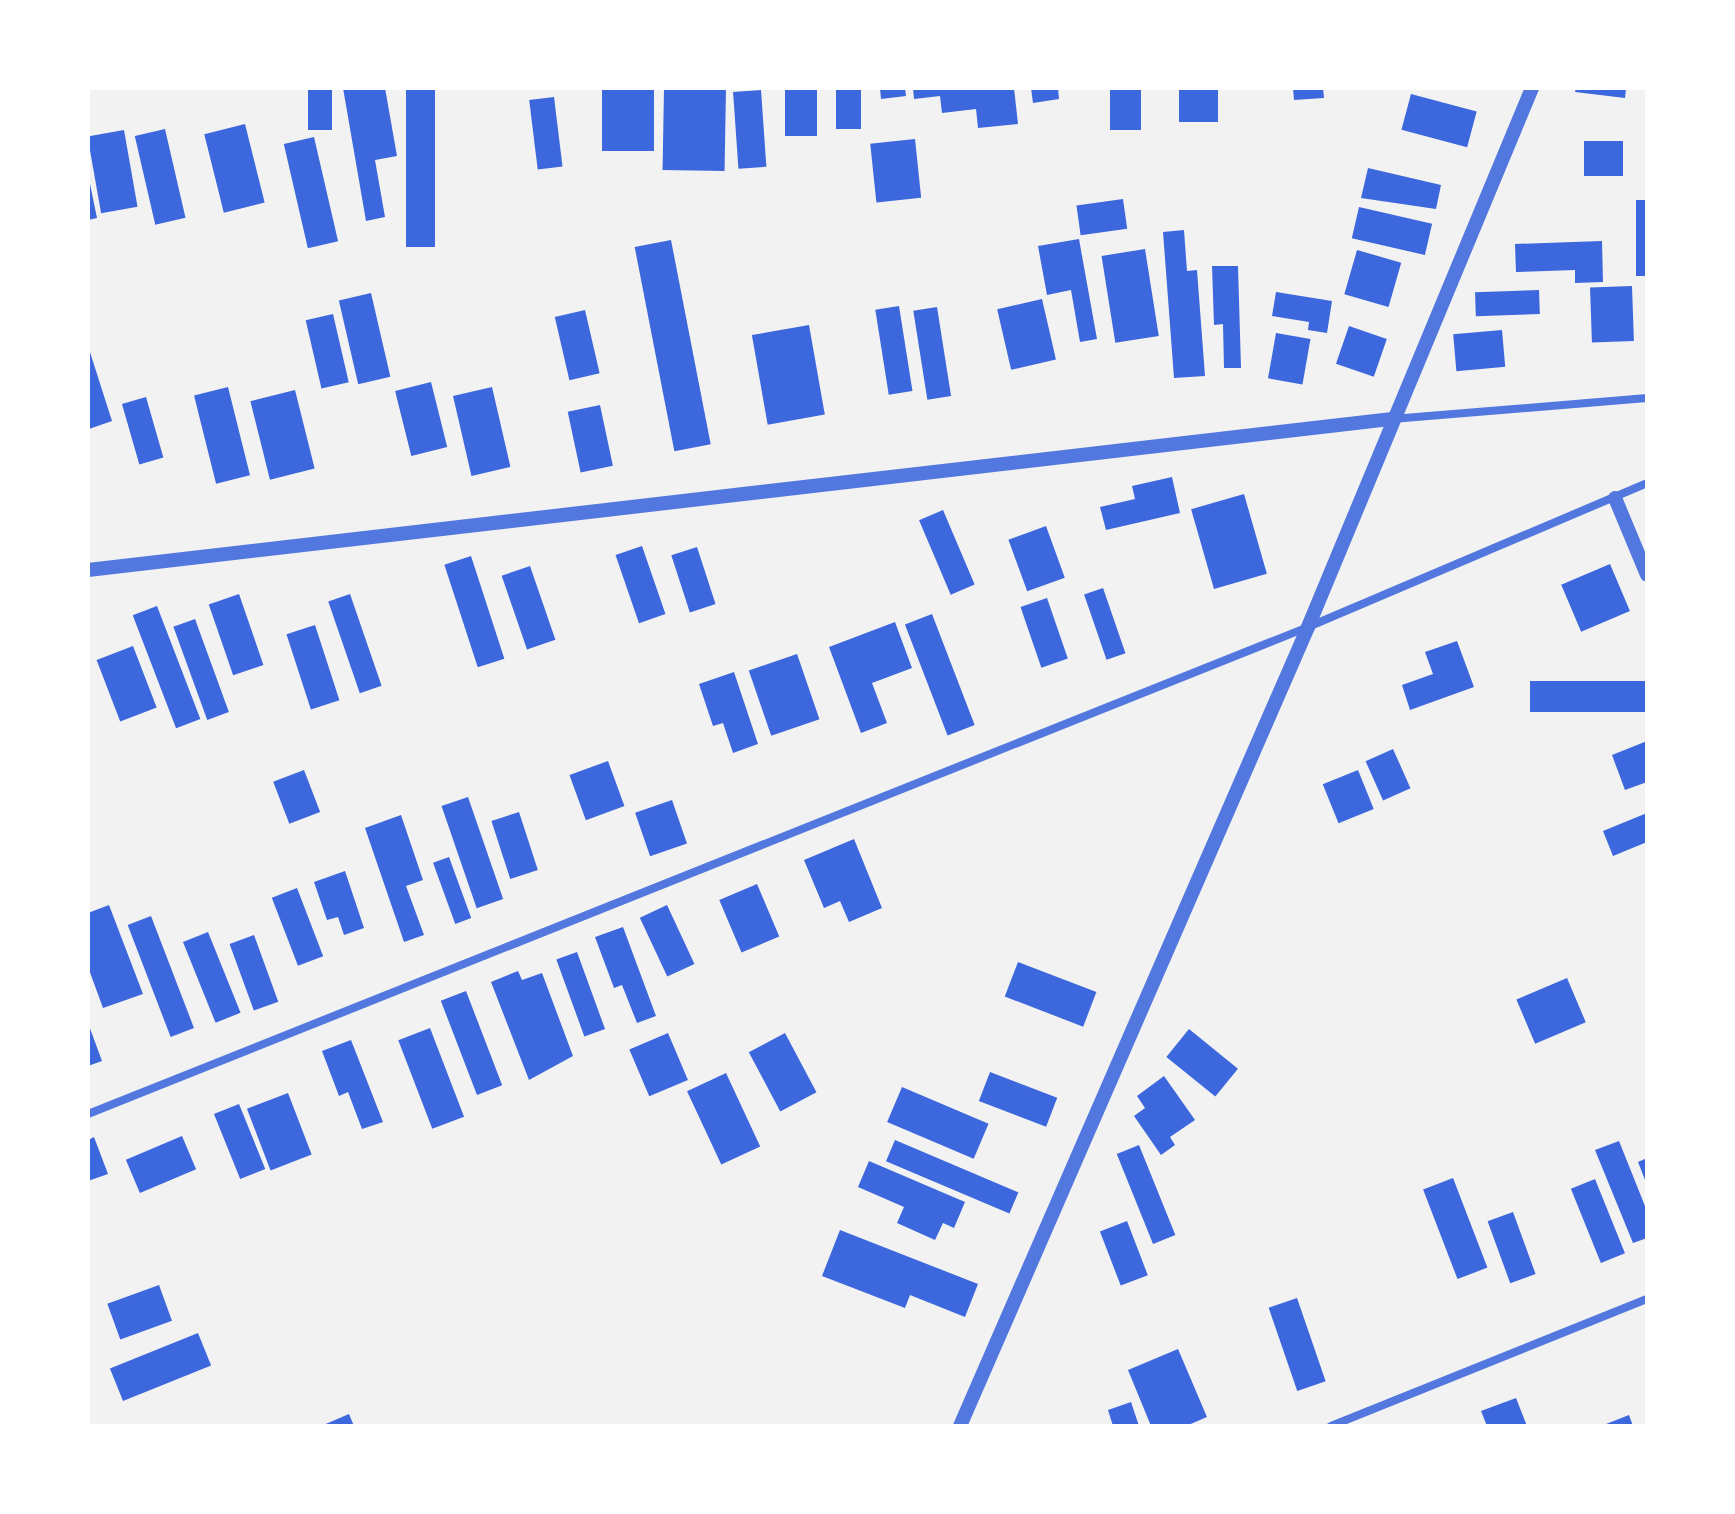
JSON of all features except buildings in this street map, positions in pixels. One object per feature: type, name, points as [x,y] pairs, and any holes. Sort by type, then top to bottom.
[{"type":"street","points":[[960,1426],[1308,627],[1532,88]]},
{"type":"street","points":[[88,570],[1392,419],[1647,398]]},
{"type":"street","points":[[88,1114],[1308,627],[1647,483]]},
{"type":"street","points":[[1615,498],[1647,575]]},
{"type":"street","points":[[1331,1426],[1647,1299]]}]
